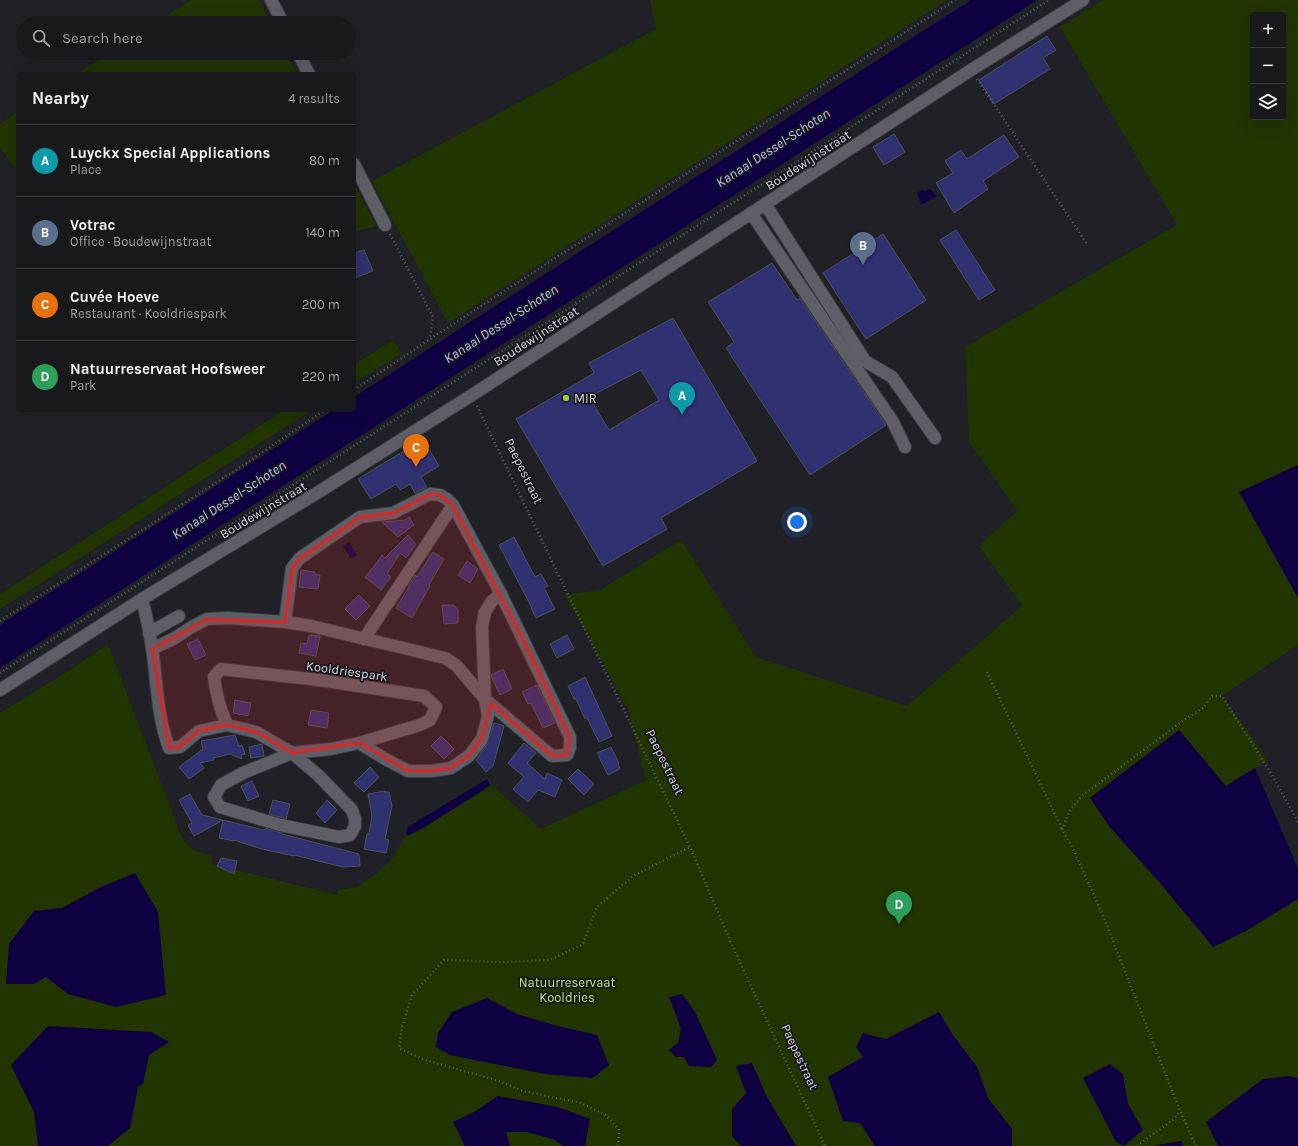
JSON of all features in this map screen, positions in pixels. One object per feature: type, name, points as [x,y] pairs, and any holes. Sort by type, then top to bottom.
[{"type":"street","points":[[271,0],[279,16]]},
{"type":"street","name":"Boudewijnstraat","points":[[0,690],[142,599],[317,493],[472,395],[971,70],[1083,0]]},
{"type":"street","points":[[302,60],[308,72]]},
{"type":"street","points":[[356,168],[385,225]]},
{"type":"street","points":[[765,204],[865,361],[892,377],[935,438]]},
{"type":"street","points":[[751,213],[893,422],[905,447]]},
{"type":"street","points":[[152,649],[207,620],[228,618],[285,622],[311,626],[445,658],[456,665],[485,699],[552,756],[567,755],[570,748],[570,737],[501,594],[453,505],[440,495],[430,494],[393,512],[360,517],[300,558],[292,568],[285,622]]},
{"type":"street","points":[[364,639],[453,505]]},
{"type":"street","points":[[359,743],[408,771],[432,771],[451,768],[469,756],[482,739],[488,716],[485,699],[482,627],[485,612],[492,601],[501,594]]},
{"type":"street","name":"Kooldriespark","points":[[142,599],[152,649],[165,736],[169,748],[180,747],[199,731],[227,725],[256,732],[292,753],[318,775],[352,810],[355,819],[355,826],[350,835],[339,837],[280,825],[220,807],[214,797],[221,785],[243,773],[292,753],[331,749],[359,743],[420,725],[430,720],[436,707],[424,696],[319,680],[221,669],[214,677],[221,710],[227,725]]},
{"type":"street","points":[[149,633],[179,616]]},
{"type":"path","points":[[356,389],[430,338],[955,0]]},
{"type":"path","points":[[0,673],[1049,0]]},
{"type":"path","points":[[971,70],[1087,244]]},
{"type":"path","points":[[385,225],[433,317],[430,338]]},
{"type":"path","name":"Paepestraat","points":[[472,395],[690,846],[732,945],[824,1146]]},
{"type":"path","points":[[0,621],[242,466],[322,412]]},
{"type":"path","points":[[987,672],[1062,829],[1076,853],[1104,918],[1180,1111],[1196,1146]]},
{"type":"path","points":[[1062,829],[1070,810],[1083,794],[1184,720],[1203,708],[1212,696],[1222,696],[1272,775],[1298,822]]},
{"type":"path","points":[[618,1146],[619,1130],[606,1115],[581,1103],[523,1091],[496,1080],[425,1060],[399,1048],[402,1027],[412,995],[444,960],[502,962],[550,960],[583,944],[597,907],[633,876],[690,846]]},
{"type":"path","points":[[1137,1146],[1174,1119],[1180,1111]]},
{"type":"highlighted area","points":[[430,494],[440,495],[453,505],[527,647],[570,737],[567,755],[552,756],[491,704],[482,739],[469,756],[451,768],[432,771],[408,771],[359,743],[292,753],[256,732],[227,725],[199,731],[180,747],[169,748],[152,649],[207,619],[285,622],[292,568],[300,558],[360,517],[393,513]]},
{"type":"green space","points":[[191,0],[259,0],[267,16],[167,16]]},
{"type":"green space","points":[[650,0],[947,0],[448,323],[372,181],[656,29]]},
{"type":"green space","name":"Natuurreservaat Kooldries","points":[[1103,0],[1298,0],[1298,465],[1240,492],[1298,598],[1298,645],[1222,696],[1268,760],[1226,786],[1109,826],[1159,882],[1244,932],[1298,899],[1298,1079],[1289,1076],[1207,1122],[1218,1146],[1183,1146],[1181,1141],[1178,1146],[0,1146],[0,713],[70,670],[108,644],[182,838],[193,850],[212,856],[211,864],[338,895],[338,890],[357,887],[377,873],[390,861],[403,841],[405,832],[408,836],[423,828],[482,791],[490,785],[488,782],[541,829],[646,780],[628,709],[565,595],[600,590],[681,540],[756,657],[907,706],[1022,606],[979,546],[1017,511],[969,441],[965,347],[1177,225],[1060,27]]},
{"type":"green space","points":[[98,60],[290,60],[296,72],[80,72]]},
{"type":"green space","points":[[16,113],[16,169],[0,147],[0,124]]},
{"type":"green space","points":[[356,187],[376,226],[357,231],[356,229]]},
{"type":"green space","points":[[393,340],[402,353],[356,382],[356,364]]},
{"type":"green space","points":[[281,412],[309,412],[0,609],[0,594]]},
{"type":"water","name":"Kanaal Dessel-Schoten","points":[[971,0],[1037,0],[0,668],[0,625],[331,412],[356,412],[356,396]]},
{"type":"water","points":[[930,189],[937,196],[921,205],[917,193],[922,190],[925,191]]},
{"type":"water","points":[[1298,465],[1298,598],[1239,492]]},
{"type":"water","points":[[349,542],[357,555],[351,559],[343,546]]},
{"type":"water","points":[[1179,730],[1226,786],[1255,768],[1298,869],[1298,899],[1244,932],[1213,947],[1159,882],[1109,826],[1090,798]]},
{"type":"water","points":[[487,779],[490,785],[482,791],[423,828],[407,836],[406,832],[408,827]]},
{"type":"water","points":[[135,873],[158,912],[166,995],[116,1007],[68,994],[46,977],[34,984],[6,984],[9,944],[34,911],[62,908],[101,887]]},
{"type":"water","points":[[682,994],[695,1012],[717,1060],[711,1067],[689,1066],[684,1057],[676,1057],[669,1050],[678,1043],[681,1029],[669,997]]},
{"type":"water","points":[[487,998],[517,1014],[597,1035],[609,1065],[593,1078],[545,1074],[450,1055],[436,1047],[438,1033],[452,1012]]},
{"type":"water","points":[[939,1012],[953,1035],[977,1067],[988,1098],[1012,1129],[1012,1146],[875,1146],[860,1123],[843,1121],[828,1077],[863,1057],[856,1047],[863,1033],[886,1039]]},
{"type":"water","points":[[48,1026],[151,1032],[169,1042],[149,1055],[143,1084],[138,1087],[130,1128],[108,1146],[38,1146],[34,1112],[11,1065]]},
{"type":"water","points":[[752,1063],[767,1097],[796,1146],[741,1146],[732,1136],[732,1109],[746,1093],[736,1066]]},
{"type":"water","points":[[1110,1064],[1123,1074],[1128,1104],[1143,1130],[1124,1146],[1116,1142],[1083,1078]]},
{"type":"water","points":[[1289,1076],[1298,1079],[1298,1146],[1218,1146],[1206,1122],[1263,1079]]},
{"type":"water","points":[[498,1096],[558,1107],[590,1119],[585,1146],[563,1146],[555,1140],[527,1132],[506,1132],[510,1146],[465,1146],[453,1122],[474,1112]]},
{"type":"water","points":[[1181,1141],[1183,1146],[1155,1146],[1158,1145]]},
{"type":"building","points":[[1047,36],[1056,50],[1043,58],[1050,69],[994,104],[979,80]]},
{"type":"building","points":[[894,134],[905,152],[884,165],[873,147]]},
{"type":"building","points":[[1004,135],[1019,157],[983,181],[988,189],[954,213],[936,183],[953,173],[945,161],[961,150],[967,159]]},
{"type":"building","points":[[956,230],[995,290],[979,300],[940,240]]},
{"type":"building","points":[[883,234],[926,300],[866,339],[823,273]]},
{"type":"building","points":[[364,250],[373,271],[356,277],[356,252]]},
{"type":"building","points":[[772,263],[797,300],[800,298],[886,425],[810,475],[726,348],[734,342],[708,302]]},
{"type":"building","points":[[673,318],[757,461],[661,518],[667,529],[603,566],[516,419],[594,373],[589,363]],"holes":[[[641,370],[659,400],[609,430],[589,397]]]},
{"type":"building","points":[[423,439],[439,466],[421,477],[427,487],[415,493],[410,484],[400,490],[396,484],[371,499],[358,479]]},
{"type":"building","points":[[409,517],[414,525],[398,537],[382,522],[405,520]]},
{"type":"building","points":[[408,535],[416,544],[406,558],[400,553],[387,574],[391,577],[381,590],[365,577],[382,555],[385,558]]},
{"type":"building","points":[[514,537],[535,577],[541,574],[548,586],[544,588],[555,609],[536,618],[499,545]]},
{"type":"building","points":[[433,552],[444,559],[412,618],[396,608],[415,575],[417,577]]},
{"type":"building","points":[[467,561],[478,569],[470,583],[458,575]]},
{"type":"building","points":[[301,570],[315,572],[314,574],[320,575],[318,589],[299,587]]},
{"type":"building","points":[[359,595],[370,606],[356,620],[345,609]]},
{"type":"building","points":[[442,605],[454,605],[458,610],[458,623],[444,624]]},
{"type":"building","points":[[309,635],[320,636],[316,656],[299,653],[301,643],[307,644]]},
{"type":"building","points":[[567,635],[574,649],[557,658],[550,644]]},
{"type":"building","points":[[198,639],[206,655],[195,660],[187,644]]},
{"type":"building","points":[[503,669],[512,689],[500,695],[491,675]]},
{"type":"building","points":[[585,677],[612,736],[599,742],[568,686]]},
{"type":"building","points":[[537,685],[555,723],[543,728],[531,703],[528,704],[522,692]]},
{"type":"building","points":[[235,700],[251,703],[248,716],[233,713]]},
{"type":"building","points":[[311,710],[329,713],[327,728],[308,725]]},
{"type":"building","points":[[494,723],[504,726],[493,766],[486,772],[476,760],[488,743]]},
{"type":"building","points":[[235,735],[239,746],[242,745],[245,754],[241,755],[242,759],[230,754],[213,758],[214,760],[200,763],[204,768],[189,779],[179,767],[203,749],[201,741]]},
{"type":"building","points":[[441,736],[454,749],[444,759],[431,746]]},
{"type":"building","points":[[524,743],[536,753],[527,763],[545,779],[547,773],[562,780],[555,797],[538,790],[528,802],[513,789],[524,777],[508,763]]},
{"type":"building","points":[[262,744],[264,756],[251,758],[249,747]]},
{"type":"building","points":[[611,747],[619,763],[620,769],[608,775],[597,753]]},
{"type":"building","points":[[370,767],[379,777],[364,792],[354,783]]},
{"type":"building","points":[[578,769],[594,784],[584,795],[568,779]]},
{"type":"building","points":[[252,781],[259,796],[248,801],[241,786]]},
{"type":"building","points":[[385,791],[389,792],[392,806],[385,839],[389,840],[386,853],[364,849],[367,834],[369,834],[372,816],[368,794]]},
{"type":"building","points":[[190,794],[202,815],[223,820],[194,836],[188,825],[192,823],[179,800]]},
{"type":"building","points":[[273,800],[290,804],[286,819],[269,814]]},
{"type":"building","points":[[327,800],[337,810],[325,823],[316,813]]},
{"type":"building","points":[[223,820],[264,830],[266,828],[282,834],[359,854],[360,866],[343,867],[262,849],[234,840],[219,838]]},
{"type":"building","points":[[221,858],[237,861],[234,874],[217,866]]},
{"type":"place","name":"Votrac","points":[[863,265]]},
{"type":"place","name":"MIR","points":[[566,398]]},
{"type":"place","name":"Luyckx Special Applications","points":[[682,415]]},
{"type":"place","name":"Cuvée Hoeve","points":[[416,467]]},
{"type":"place","name":"Natuurreservaat Hoofsweer","points":[[899,924]]}]
